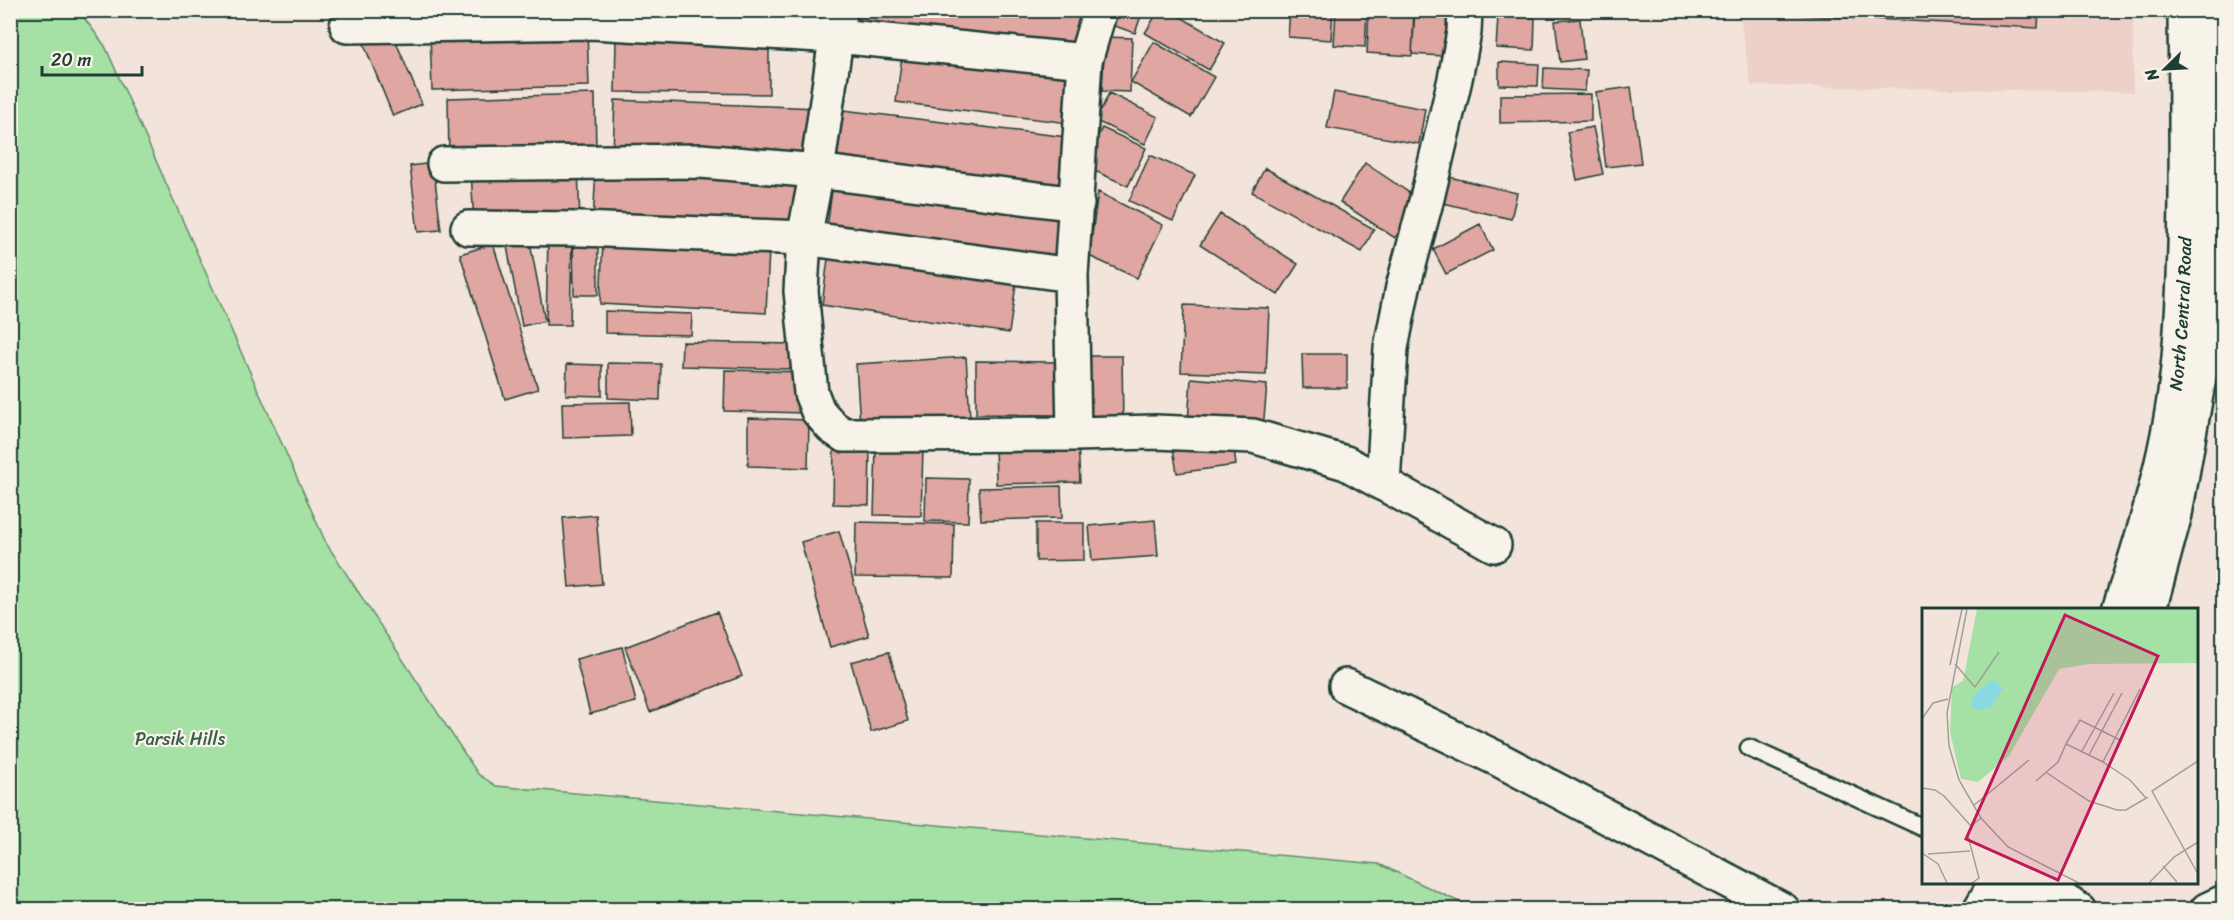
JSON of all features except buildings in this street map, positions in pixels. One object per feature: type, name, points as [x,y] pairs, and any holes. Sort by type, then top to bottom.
[{"type":"street","points":[[1074,434],[1071,275],[1085,61],[1100,10]]},
{"type":"street","points":[[1383,484],[1390,348],[1455,79],[1464,32],[1465,10]]},
{"type":"street","name":"North Central Road","points":[[2119,608],[2144,535],[2166,442],[2179,359],[2184,263],[2185,10]]},
{"type":"street","name":"North Central Road","points":[[2149,608],[2175,514],[2203,355],[2210,217],[2210,10]]},
{"type":"street","points":[[347,26],[591,22],[839,23],[1085,61]]},
{"type":"street","points":[[839,23],[817,171],[804,238],[801,291],[811,393],[818,411],[832,427],[844,435],[1155,432],[1253,436],[1346,463],[1494,544]]},
{"type":"street","points":[[444,164],[701,161],[817,171],[1077,204]]},
{"type":"street","points":[[468,228],[581,229],[804,238],[1071,275]]},
{"type":"street","points":[[1346,686],[1496,758],[1783,909]]},
{"type":"street","points":[[1980,909],[1995,884]]},
{"type":"street","points":[[2009,909],[2025,884]]},
{"type":"street","points":[[2036,884],[2079,909]]},
{"type":"street","points":[[2207,909],[2223,902]]},
{"type":"lane","points":[[1749,748],[1922,828]]},
{"type":"shaded area","points":[[1739,11],[2133,11],[2133,92],[1751,86]]},
{"type":"green space","name":"Parsik Hills","points":[[10,11],[79,11],[105,46],[326,543],[478,774],[496,786],[1379,864],[1474,909],[11,909]]}]
